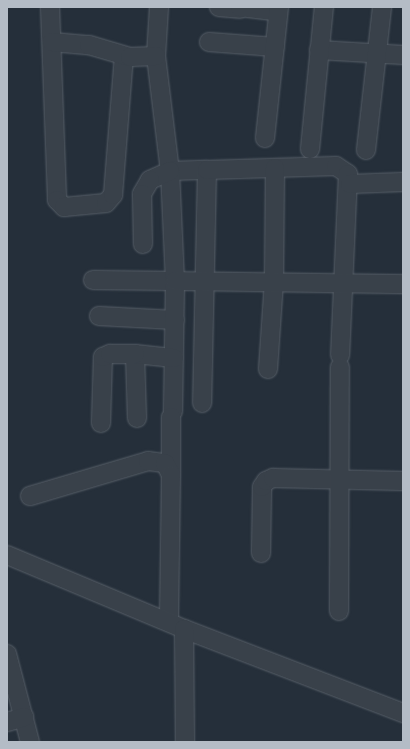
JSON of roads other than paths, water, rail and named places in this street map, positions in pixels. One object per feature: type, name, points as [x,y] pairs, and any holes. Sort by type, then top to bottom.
[{"type":"street","points":[[50,7],[57,200],[64,207],[106,203],[114,195],[124,56]]},
{"type":"street","points":[[159,7],[156,56],[170,171],[175,281],[171,475],[176,625],[186,742]]},
{"type":"street","points":[[220,7],[279,9],[264,138]]},
{"type":"street","points":[[310,149],[324,7]]},
{"type":"street","points":[[366,150],[382,7]]},
{"type":"street","points":[[52,42],[89,45],[124,56],[156,56]]},
{"type":"street","points":[[209,42],[275,47]]},
{"type":"street","points":[[319,50],[403,55]]},
{"type":"street","points":[[143,244],[142,194],[150,180],[170,171],[336,166],[348,174],[350,184],[340,361],[339,611]]},
{"type":"street","points":[[268,369],[274,281],[275,168]]},
{"type":"street","points":[[202,403],[206,279],[207,170]]},
{"type":"street","points":[[350,184],[403,182]]},
{"type":"street","points":[[93,280],[175,281],[206,279],[403,284]]},
{"type":"street","points":[[99,316],[174,320]]},
{"type":"street","points":[[101,423],[104,357],[110,354],[136,354],[174,358]]},
{"type":"street","points":[[136,354],[137,418]]},
{"type":"street","points":[[30,496],[148,461],[165,463],[171,475]]},
{"type":"street","points":[[261,552],[262,488],[266,481],[273,478],[403,480]]},
{"type":"street","points":[[7,555],[176,625],[403,713]]},
{"type":"street","points":[[7,654],[15,720],[30,742]]}]
